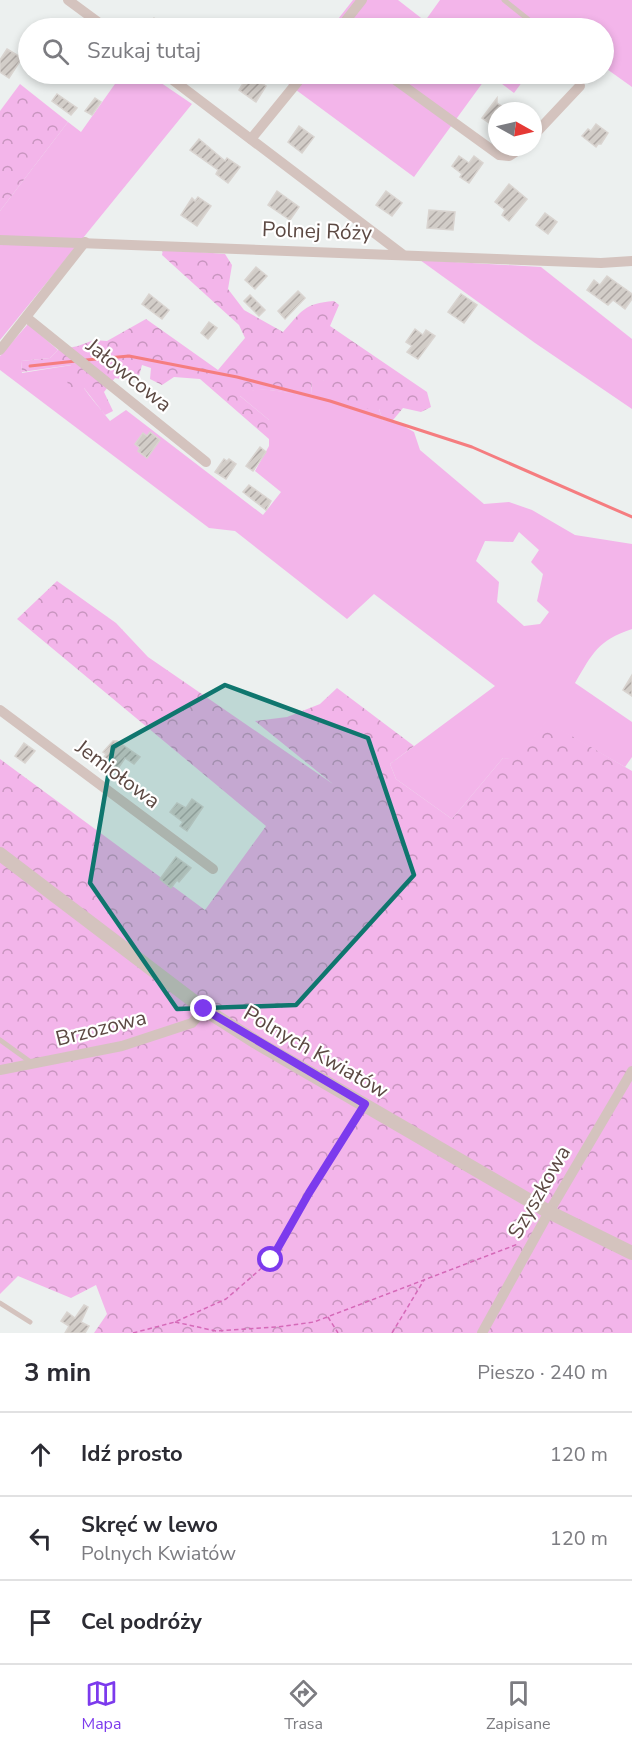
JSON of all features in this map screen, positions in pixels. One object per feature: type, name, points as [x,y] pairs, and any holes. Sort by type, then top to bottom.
[{"type":"street","points":[[68,0],[92,18]]},
{"type":"street","points":[[348,18],[362,0]]},
{"type":"street","points":[[178,84],[402,254]]},
{"type":"street","points":[[251,139],[296,84]]},
{"type":"street","points":[[401,84],[488,147]]},
{"type":"street","points":[[542,126],[580,86]]},
{"type":"street","name":"Polnej Róży","points":[[0,240],[601,262],[632,261]]},
{"type":"street","points":[[0,350],[85,242]]},
{"type":"street","name":"Jałowcowa","points":[[27,318],[206,462]]},
{"type":"street","name":"Jemiołowa","points":[[0,710],[213,869]]},
{"type":"street","name":"Polnych Kwiatów","points":[[0,854],[204,1009],[549,1212],[632,1253]]},
{"type":"street","name":"Brzozowa","points":[[0,1070],[122,1046],[192,1023],[204,1009]]},
{"type":"street","name":"Szyszkowa","points":[[482,1333],[549,1212],[632,1071]]},
{"type":"lane","points":[[504,0],[526,18]]},
{"type":"lane","points":[[0,1040],[33,1064]]},
{"type":"lane","points":[[0,1303],[30,1322]]},
{"type":"path","points":[[133,1333],[175,1322],[226,1299],[271,1260],[309,1193],[365,1104]]},
{"type":"path","points":[[175,1322],[216,1331],[277,1328],[314,1322],[536,1237]]},
{"type":"path","points":[[392,1333],[424,1279]]},
{"type":"path","points":[[327,1316],[338,1333]]},
{"type":"highlighted area","points":[[225,685],[368,738],[414,875],[296,1005],[177,1009],[90,883],[113,747]]},
{"type":"green space","points":[[353,0],[398,0],[421,18],[339,18]]},
{"type":"green space","points":[[440,0],[632,0],[632,87],[614,74],[614,18],[427,18]]},
{"type":"green space","points":[[20,84],[68,122],[0,211],[0,111]]},
{"type":"green space","points":[[115,84],[163,84],[192,104],[0,340],[0,211],[68,122],[81,132]]},
{"type":"green space","points":[[288,84],[482,84],[414,177]]},
{"type":"green space","points":[[502,84],[521,84],[514,93]]},
{"type":"green space","points":[[163,249],[225,254],[232,265],[228,289],[244,310],[283,332],[304,309],[334,301],[339,305],[330,326],[427,392],[431,407],[421,412],[403,408],[393,420],[383,421],[379,409],[363,409],[328,389],[323,380],[312,380],[311,396],[256,390],[240,396],[269,420],[269,439],[200,379],[174,377],[162,385],[150,379],[151,368],[142,365],[139,376],[131,381],[115,378],[104,392],[113,411],[105,415],[84,388],[69,390],[67,380],[75,374],[71,365],[22,372],[21,361],[50,358],[58,350],[94,340],[107,341],[146,319],[218,370],[245,338],[239,325],[162,255]]},
{"type":"green space","points":[[420,260],[541,267],[632,339],[632,409],[535,343]]},
{"type":"green space","points":[[28,324],[58,350],[50,358],[21,361],[22,373],[72,365],[83,387],[110,421],[126,410],[263,515],[281,492],[255,471],[269,446],[269,420],[239,395],[248,391],[266,390],[311,395],[312,380],[323,380],[379,409],[383,421],[393,420],[414,432],[420,450],[484,504],[509,502],[532,510],[575,535],[632,544],[632,629],[603,643],[575,683],[632,722],[632,757],[625,767],[546,722],[517,760],[503,758],[452,819],[396,779],[390,764],[495,686],[374,594],[347,619],[235,531],[209,528],[0,370],[0,356]],"holes":[[[519,532],[539,550],[531,562],[543,574],[537,601],[549,612],[540,624],[524,626],[497,602],[499,582],[476,561],[485,541],[513,542]]]},
{"type":"green space","points":[[57,581],[116,623],[148,657],[333,784],[255,721],[287,717],[320,704],[337,688],[414,746],[390,764],[396,779],[452,819],[503,758],[517,759],[546,721],[632,771],[632,1333],[94,1333],[107,1314],[96,1285],[71,1298],[18,1276],[0,1294],[0,759],[205,910],[266,826],[17,619]]},
{"type":"building","points":[[7,49],[18,56],[18,64],[9,78],[0,72],[0,60]]},
{"type":"building","points":[[243,84],[266,86],[256,102],[239,90]]},
{"type":"building","points":[[57,94],[77,108],[71,115],[52,101]]},
{"type":"building","points":[[95,98],[101,102],[92,115],[85,111]]},
{"type":"building","points":[[488,110],[488,122],[482,118]]},
{"type":"building","points":[[596,124],[608,133],[601,144],[596,147],[582,136],[588,129],[591,131]]},
{"type":"building","points":[[299,126],[314,137],[302,153],[288,142]]},
{"type":"building","points":[[199,139],[225,161],[227,158],[240,167],[228,183],[216,174],[218,170],[190,150]]},
{"type":"building","points":[[459,156],[469,163],[474,156],[483,163],[469,183],[460,177],[462,174],[452,166]]},
{"type":"building","points":[[509,184],[527,199],[509,221],[502,215],[505,210],[495,202]]},
{"type":"building","points":[[277,191],[299,207],[290,220],[268,205]]},
{"type":"building","points":[[386,191],[402,203],[392,216],[376,205]]},
{"type":"building","points":[[198,197],[211,206],[197,226],[181,215],[192,198],[195,201]]},
{"type":"building","points":[[429,210],[455,212],[453,230],[427,228]]},
{"type":"building","points":[[545,213],[557,222],[548,234],[536,225]]},
{"type":"building","points":[[256,267],[267,276],[255,289],[245,280]]},
{"type":"building","points":[[607,276],[632,294],[632,299],[625,309],[613,300],[608,305],[587,290],[594,280],[600,285]]},
{"type":"building","points":[[298,291],[305,298],[285,319],[278,311]]},
{"type":"building","points":[[149,294],[169,310],[162,319],[142,304]]},
{"type":"building","points":[[461,294],[477,305],[464,323],[448,312]]},
{"type":"building","points":[[250,295],[265,310],[259,316],[244,301]]},
{"type":"building","points":[[209,322],[217,328],[208,339],[201,333]]},
{"type":"building","points":[[415,329],[423,335],[426,330],[435,336],[418,359],[407,352],[412,346],[406,342]]},
{"type":"building","points":[[150,432],[160,440],[147,458],[138,451],[140,448],[135,444],[143,433],[147,436]]},
{"type":"building","points":[[260,447],[266,452],[253,471],[246,466]]},
{"type":"building","points":[[224,459],[227,461],[229,459],[236,464],[226,479],[215,472]]},
{"type":"building","points":[[249,485],[271,501],[266,510],[243,492]]},
{"type":"building","points":[[632,675],[632,696],[623,690]]},
{"type":"building","points":[[113,741],[117,741],[140,757],[134,764],[125,758],[117,770],[103,759],[106,754],[103,752]]},
{"type":"building","points":[[24,743],[35,751],[25,763],[15,756]]},
{"type":"building","points":[[192,799],[203,807],[187,831],[180,826],[183,822],[170,812],[177,803],[186,808]]},
{"type":"building","points":[[176,857],[191,868],[171,888],[160,879]]},
{"type":"building","points":[[84,1305],[88,1307],[81,1322],[89,1326],[85,1333],[65,1333],[69,1326],[61,1321],[67,1312],[75,1318]]},
{"type":"waterway","points":[[86,360],[129,356],[237,377],[330,401],[472,447],[632,517]]},
{"type":"waterway","points":[[30,366],[76,361]]},
{"type":"route","points":[[204,1009],[256,1042],[365,1104],[309,1193],[271,1260]]}]
